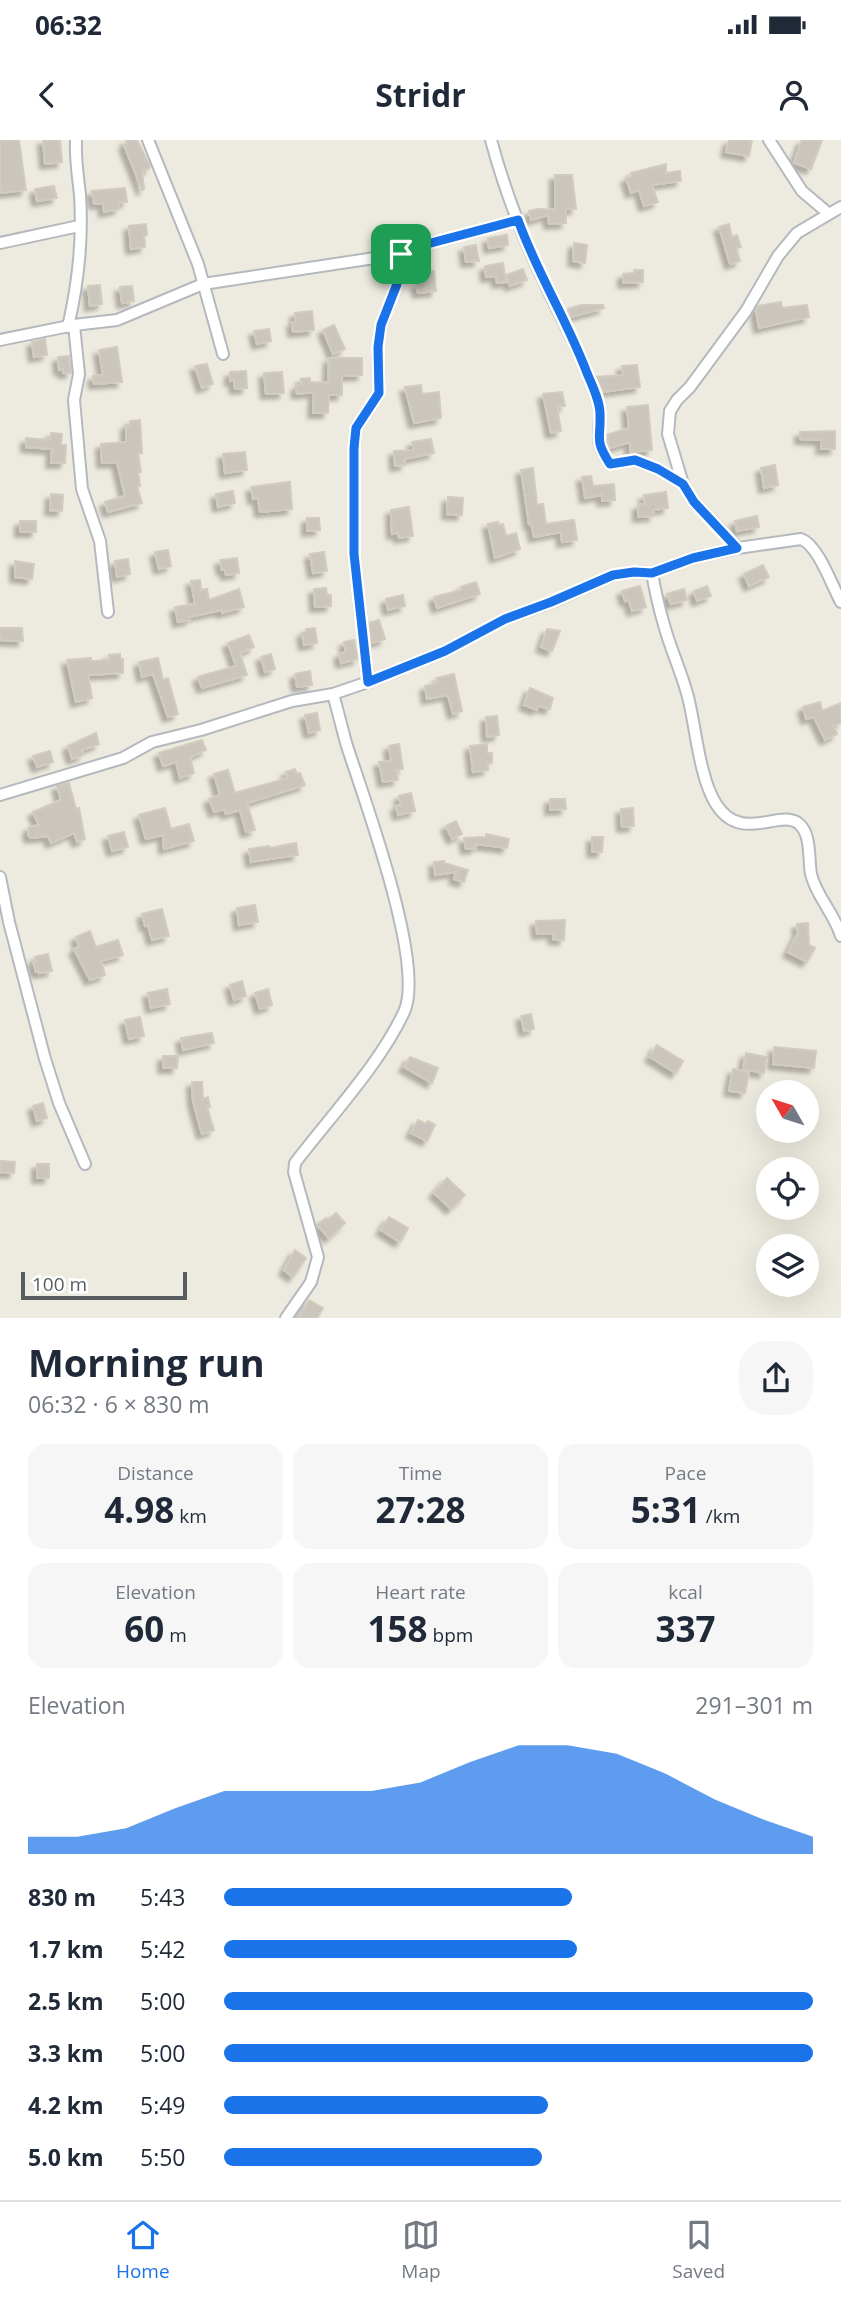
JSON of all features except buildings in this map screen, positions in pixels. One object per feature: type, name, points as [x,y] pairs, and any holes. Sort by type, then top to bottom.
[{"type":"street","points":[[76,140],[75,164],[80,196],[80,260],[71,326],[79,374],[74,400],[82,489],[100,541],[108,612]]},
{"type":"street","points":[[148,140],[198,264],[223,354]]},
{"type":"street","points":[[491,140],[518,220],[587,372],[601,412],[597,438],[601,450],[610,464],[635,460],[658,469],[683,484]]},
{"type":"street","points":[[769,140],[802,191],[829,214]]},
{"type":"street","points":[[737,548],[694,502],[683,484],[668,434],[670,411],[746,311],[778,256],[797,233],[841,207]]},
{"type":"street","points":[[0,340],[117,320],[203,284],[401,254],[412,248],[518,220]]},
{"type":"street","points":[[0,243],[79,226]]},
{"type":"street","points":[[368,682],[354,554],[354,448],[356,428],[379,393],[378,347],[381,325],[397,284],[401,254]]},
{"type":"street","points":[[0,794],[123,758],[152,742],[201,730],[292,701],[333,694],[368,682],[445,651],[505,619],[613,575],[652,573],[693,558],[795,539],[807,541],[841,602]]},
{"type":"street","points":[[652,573],[664,626],[680,666],[702,763],[715,804],[737,822],[756,825],[790,820],[800,824],[806,835],[815,888],[837,922],[841,936]]},
{"type":"street","points":[[286,1318],[311,1282],[318,1257],[294,1172],[295,1163],[377,1056],[405,1011],[409,996],[409,977],[395,895],[333,694]]},
{"type":"street","points":[[0,877],[9,922],[59,1103],[85,1164]]},
{"type":"route","points":[[518,220],[544,283],[570,331],[587,372],[601,412],[597,438],[610,464],[635,460],[658,469],[683,484],[694,502],[737,548],[693,558],[652,573],[613,575],[505,619],[445,651],[368,682],[354,554],[354,448],[356,428],[379,393],[378,347],[381,325],[397,284],[401,254],[412,248],[518,220]]}]
